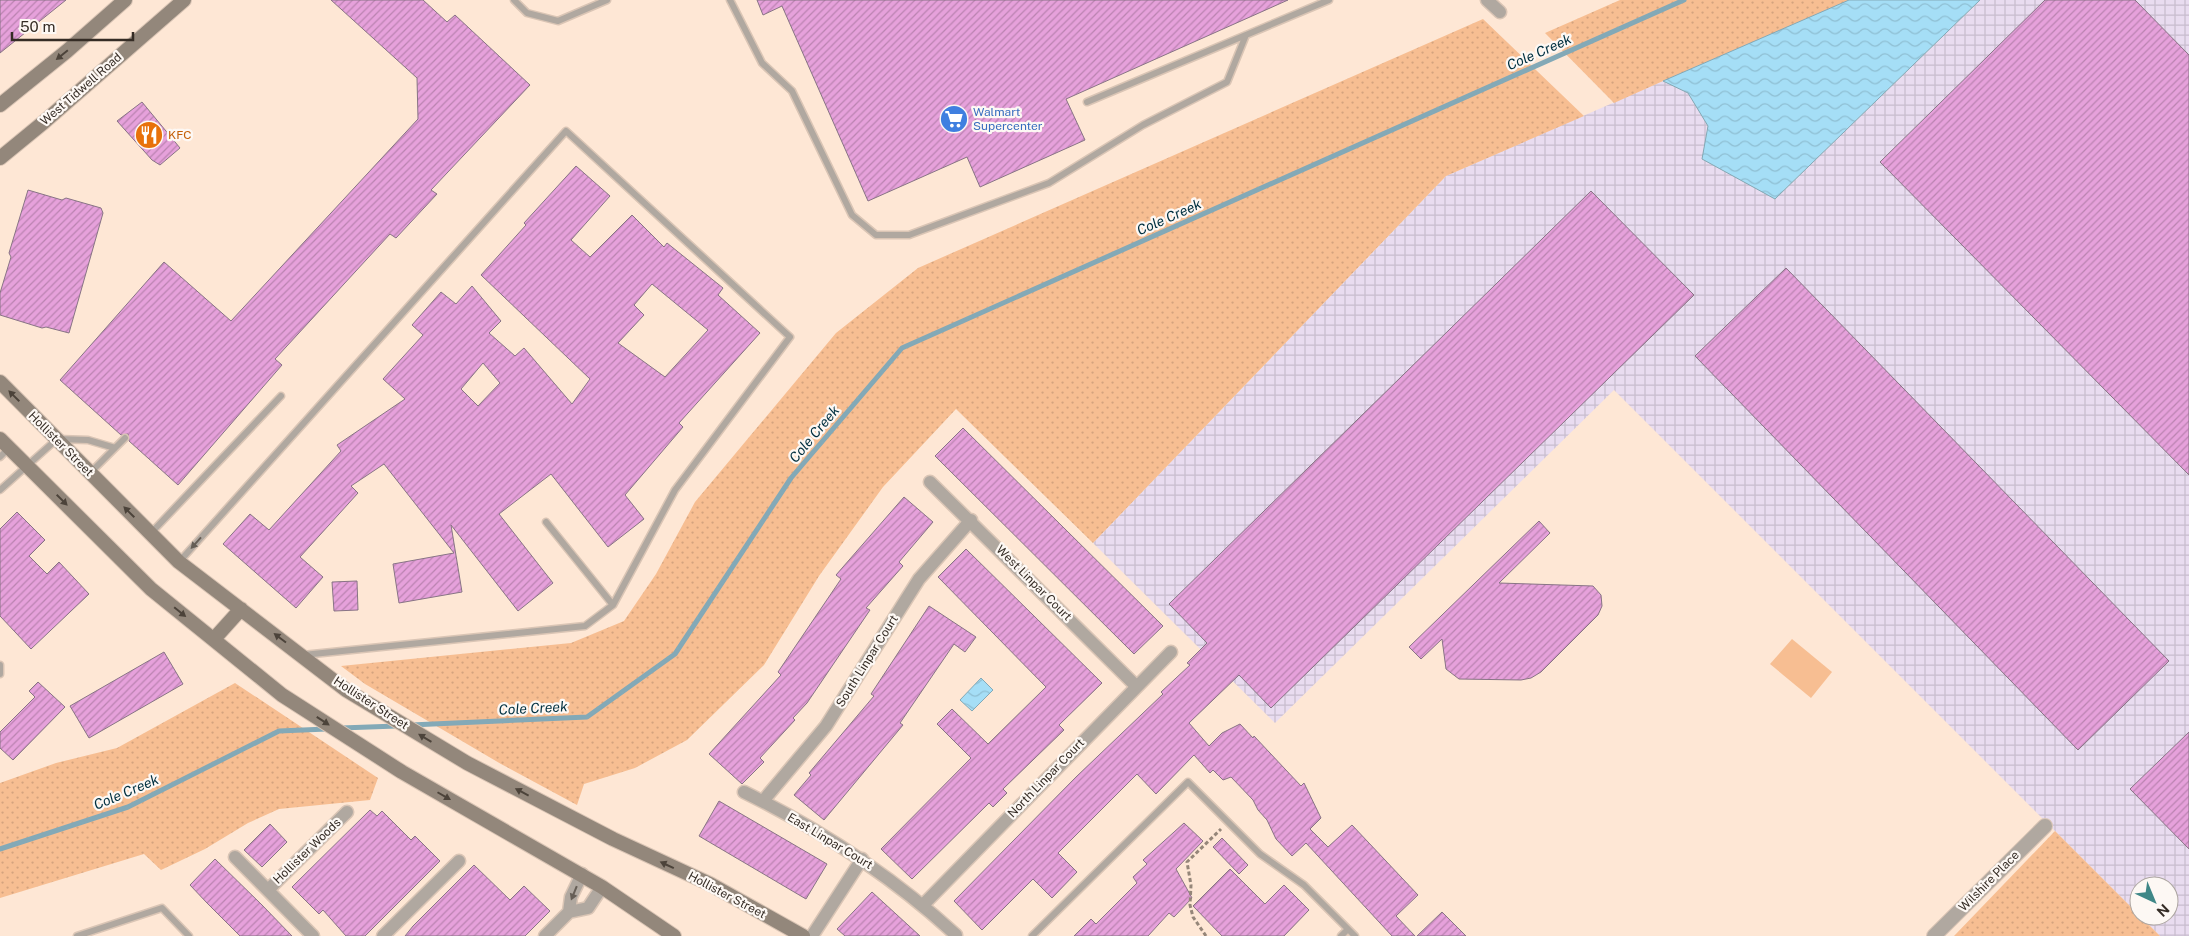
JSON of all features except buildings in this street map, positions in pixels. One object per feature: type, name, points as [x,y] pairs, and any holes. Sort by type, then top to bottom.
[{"type":"main road","points":[[0,105],[67,51],[125,0]]},
{"type":"main road","name":"West Tidwell Road","points":[[0,158],[184,0]]},
{"type":"main road","name":"Hollister Street","points":[[0,382],[179,562],[346,690],[467,763],[612,840],[710,884],[803,936]]},
{"type":"main road","points":[[3,448],[28,466],[151,589],[282,694],[402,772],[582,874],[674,936]]},
{"type":"main road","points":[[214,639],[241,609]]},
{"type":"street","points":[[1488,0],[1500,12]]},
{"type":"street","name":"West Linpar Court","points":[[930,482],[971,520],[1136,686]]},
{"type":"street","name":"South Linpar Court","points":[[763,801],[826,726],[919,579],[971,520]]},
{"type":"street","name":"North Linpar Court","points":[[923,905],[1171,652]]},
{"type":"street","name":"East Linpar Court","points":[[744,792],[763,801],[862,859],[923,905],[956,935]]},
{"type":"street","name":"Hollister Woods","points":[[268,890],[347,812]]},
{"type":"street","name":"Wilshire Place","points":[[1934,936],[2045,826]]},
{"type":"street","points":[[235,857],[313,936]]},
{"type":"street","points":[[812,936],[862,859]]},
{"type":"street","points":[[382,936],[459,861]]},
{"type":"street","points":[[569,912],[571,897],[582,874]]},
{"type":"street","points":[[545,936],[569,912],[588,908],[602,887]]},
{"type":"lane","points":[[514,0],[528,13],[558,21],[602,1]]},
{"type":"lane","points":[[730,0],[762,63],[792,91],[852,215],[876,235],[909,235],[1049,183],[1143,124],[1227,82],[1246,35]]},
{"type":"lane","points":[[1087,102],[1329,0]]},
{"type":"lane","points":[[179,562],[566,131],[790,337],[675,490],[613,605],[585,626],[301,655]]},
{"type":"lane","points":[[151,533],[281,396]]},
{"type":"lane","points":[[90,473],[125,438]]},
{"type":"lane","points":[[0,490],[57,439],[88,440],[115,448]]},
{"type":"lane","points":[[546,522],[613,605]]},
{"type":"lane","points":[[0,665],[0,674]]},
{"type":"lane","points":[[1032,936],[1188,782],[1260,854],[1304,885],[1355,936]]},
{"type":"lane","points":[[77,936],[162,908],[189,936]]},
{"type":"lane","points":[[1341,936],[1348,929]]},
{"type":"path","points":[[1206,936],[1193,917],[1191,884],[1187,862],[1228,822]]},
{"type":"shaded area","points":[[1620,0],[1980,0],[1775,199],[1702,159],[1708,126],[1688,93],[1663,81],[1614,103],[1545,33]]},
{"type":"shaded area","points":[[1980,0],[2189,0],[2189,936],[2160,936],[2150,926],[2179,926],[2179,876],[2129,876],[2129,905],[1614,390],[1275,723],[1093,543],[1446,176],[1663,81],[1689,93],[1708,126],[1775,199]]},
{"type":"shaded area","points":[[1483,19],[1584,116],[1446,176],[1093,543],[956,409],[883,487],[819,576],[764,665],[687,740],[635,768],[584,784],[577,805],[501,764],[365,684],[341,666],[571,643],[624,621],[656,574],[695,502],[836,333],[918,268]]},
{"type":"shaded area","points":[[1792,639],[1832,672],[1811,698],[1770,664]]},
{"type":"shaded area","points":[[235,683],[378,778],[370,800],[279,809],[248,823],[205,849],[161,870],[144,854],[0,898],[0,783],[56,763],[117,748]]},
{"type":"shaded area","points":[[2055,831],[2129,905],[2129,926],[2150,926],[2160,936],[1954,936]]},
{"type":"water","points":[[1849,0],[1980,0],[1775,199],[1702,159],[1708,126],[1688,93],[1663,81]]},
{"type":"water","points":[[981,678],[993,690],[972,711],[960,700]]},
{"type":"waterway","name":"Cole Creek","points":[[411,725],[587,717],[675,654],[791,478],[902,348],[1684,0]]},
{"type":"waterway","name":"Cole Creek","points":[[341,728],[397,726]]},
{"type":"waterway","name":"Cole Creek","points":[[0,849],[128,807],[279,731],[327,729]]},
{"type":"place","name":"Walmart Supercenter","points":[[954,119]]},
{"type":"place","name":"KFC","points":[[149,135]]}]
